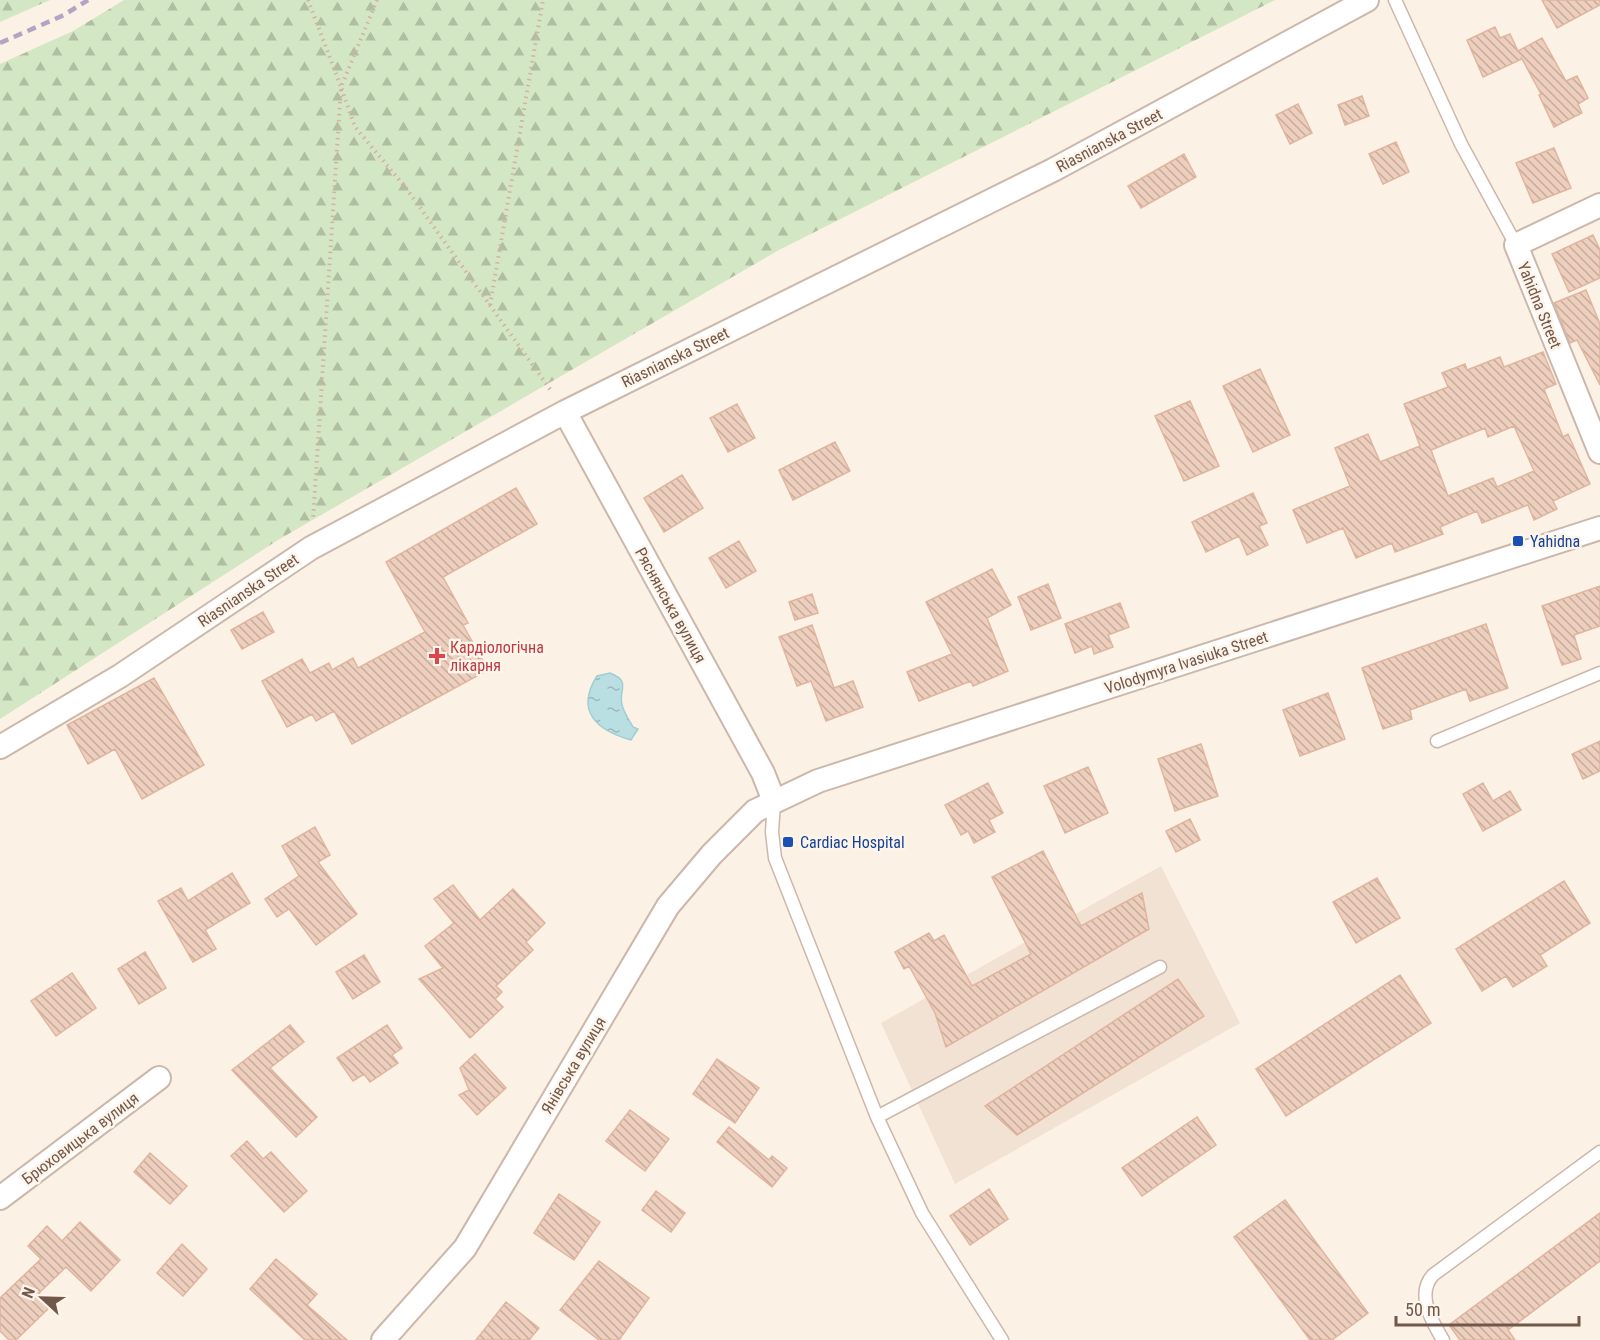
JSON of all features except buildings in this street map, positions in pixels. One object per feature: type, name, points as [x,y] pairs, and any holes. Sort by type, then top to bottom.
[{"type":"street","name":"Riasnianska Street","points":[[0,747],[120,676],[311,548],[565,412],[1053,170],[1368,0]]},
{"type":"street","name":"Yahidna Street","points":[[1600,205],[1516,245],[1600,452]]},
{"type":"street","name":"Ряснянська вулиця","points":[[565,412],[763,773],[774,801]]},
{"type":"street","name":"Volodymyra Ivasiuka Street","points":[[774,801],[818,781],[1600,528]]},
{"type":"street","name":"Янівська вулиця","points":[[383,1340],[465,1248],[668,906],[712,854],[755,811],[774,801]]},
{"type":"street","name":"Брюховицька вулиця","points":[[0,1198],[159,1078]]},
{"type":"lane","points":[[1395,0],[1461,144],[1516,245]]},
{"type":"lane","points":[[1437,741],[1600,673]]},
{"type":"lane","points":[[774,801],[772,832],[775,858],[877,1117],[922,1213],[1002,1340]]},
{"type":"lane","points":[[877,1117],[1160,967]]},
{"type":"lane","points":[[1443,1340],[1423,1293],[1432,1275],[1600,1152]]},
{"type":"path","points":[[308,0],[355,127],[406,188],[565,412]]},
{"type":"path","points":[[311,548],[341,87],[377,0]]},
{"type":"path","points":[[490,306],[543,0]]},
{"type":"shaded area","points":[[1161,866],[1240,1023],[955,1184],[881,1023]]},
{"type":"green space","points":[[0,0],[50,0],[0,22]]},
{"type":"green space","points":[[124,0],[1275,0],[779,250],[278,540],[0,719],[0,64],[73,31]]},
{"type":"water","points":[[610,673],[621,680],[623,708],[633,727],[638,729],[631,740],[599,725],[589,709],[588,699],[597,676]]},
{"type":"railway","points":[[0,43],[64,15],[88,0]]},
{"type":"place","name":"Yahidna","points":[[1518,541]]},
{"type":"place","name":"Кардіологічна лікарня","points":[[437,656]]},
{"type":"place","name":"Cardiac Hospital","points":[[788,842]]}]
